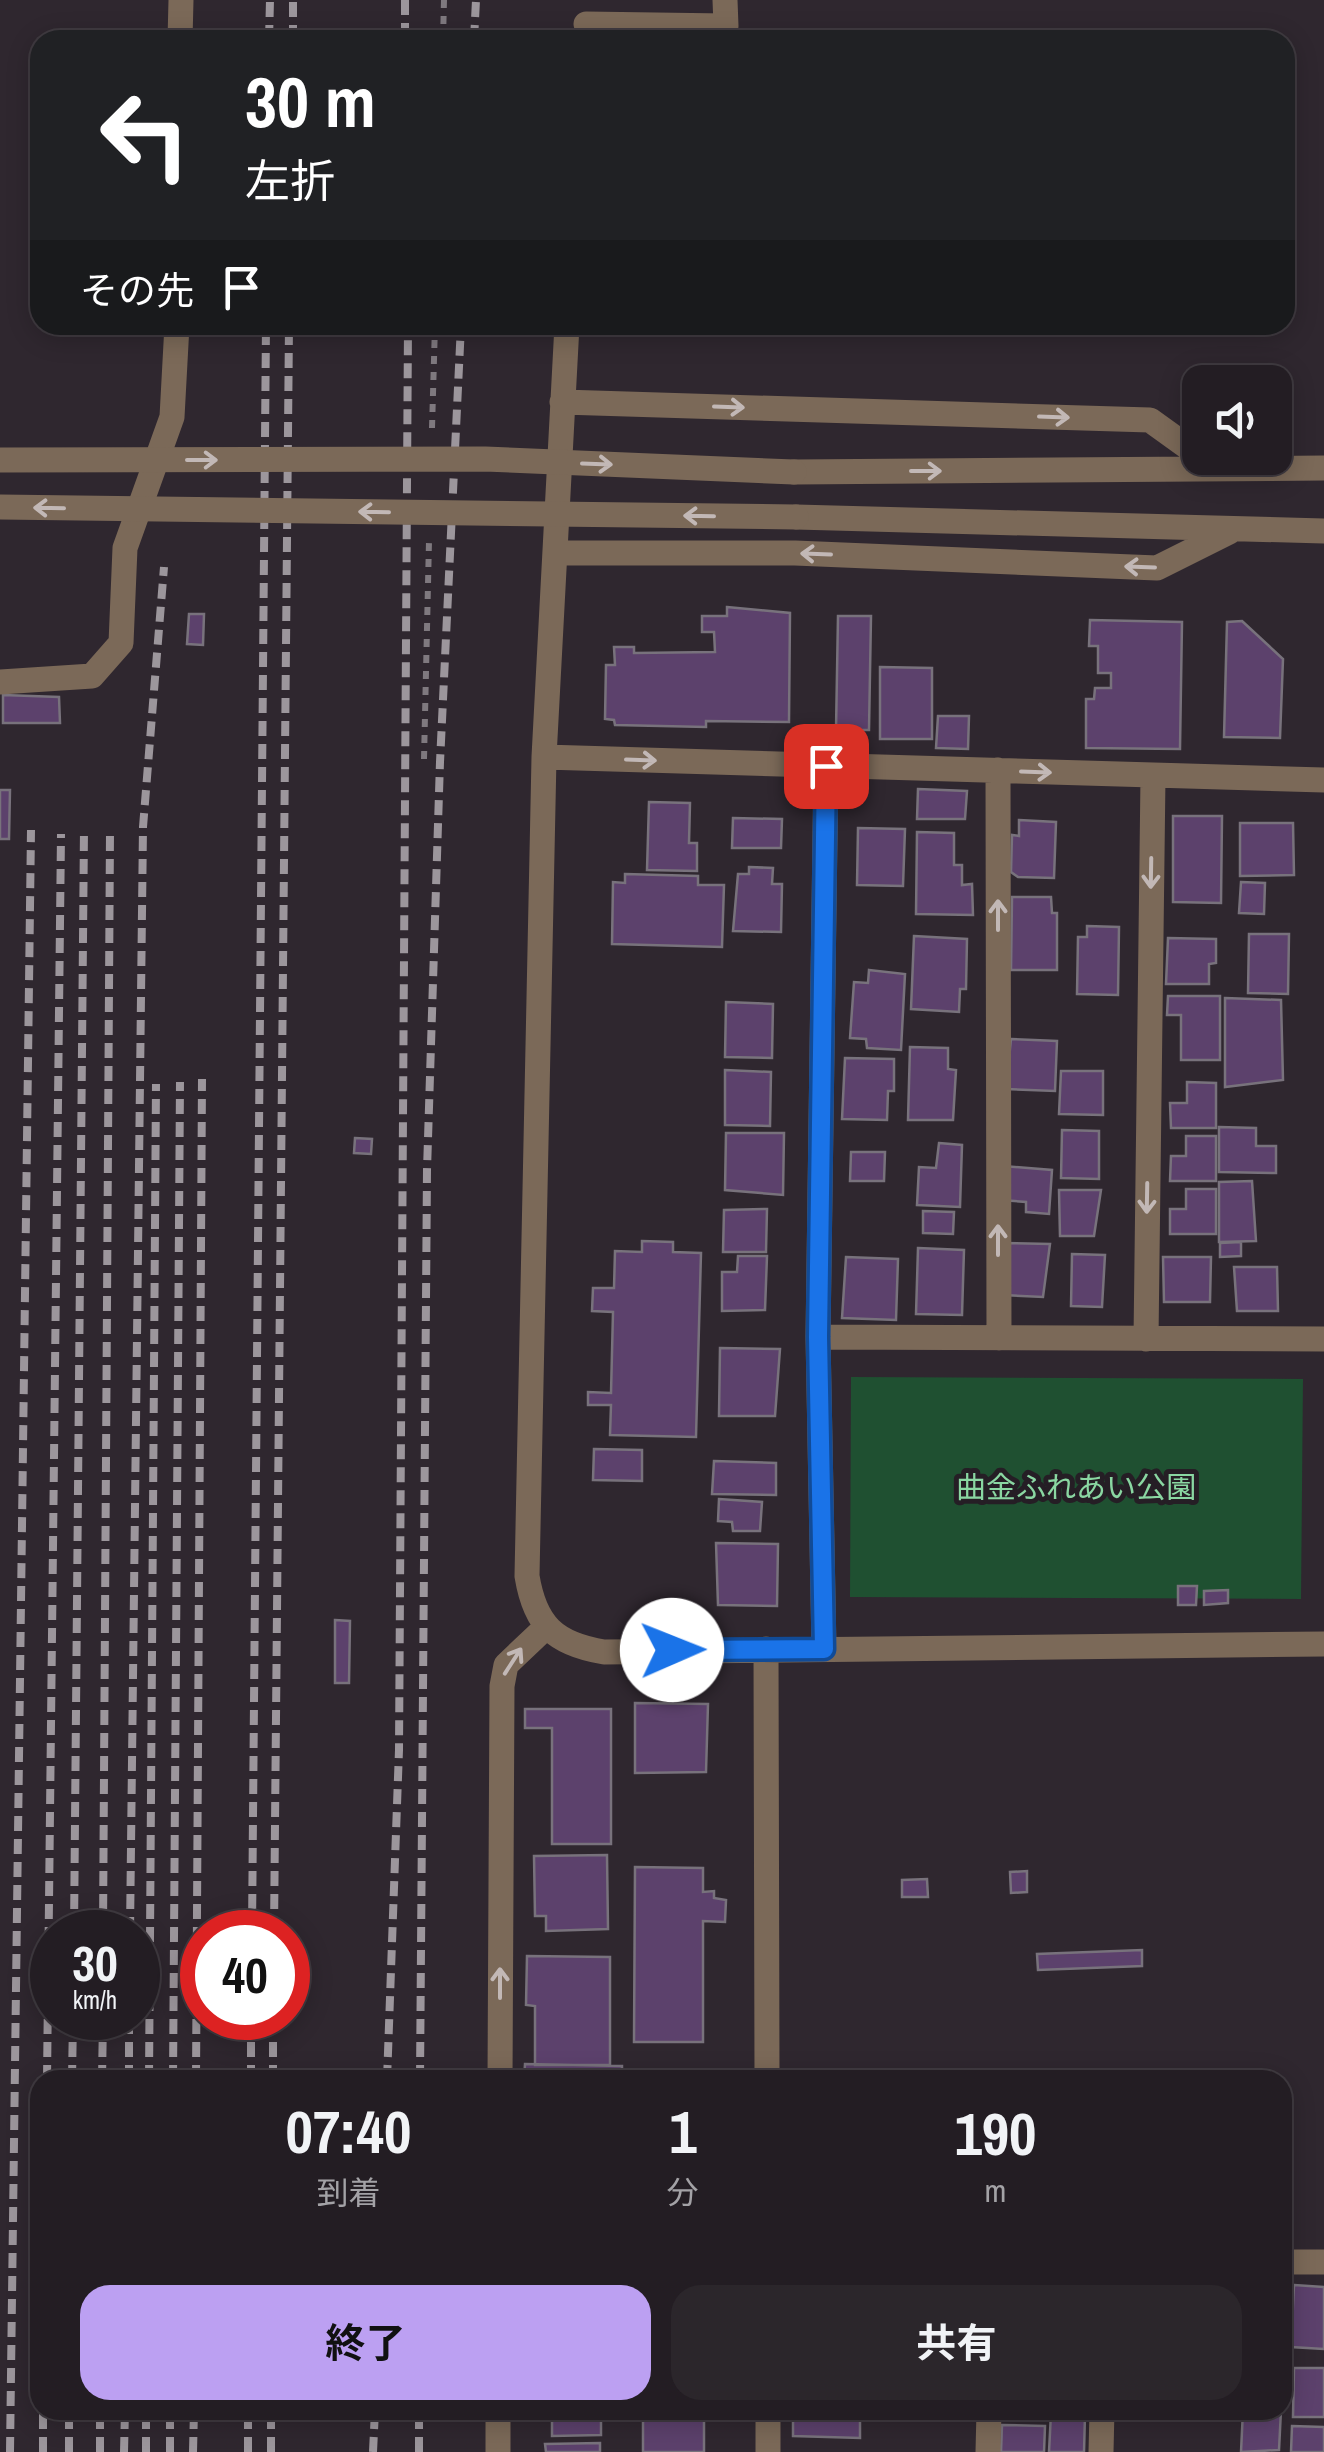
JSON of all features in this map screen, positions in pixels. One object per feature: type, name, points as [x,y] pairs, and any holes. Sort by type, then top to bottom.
[{"type":"street","points":[[180,30],[181,0]]},
{"type":"street","points":[[586,21],[726,26],[725,0]]},
{"type":"street","points":[[0,682],[92,676],[120,644],[125,548],[172,417],[176,335]]},
{"type":"street","points":[[566,335],[544,757],[528,1576],[532,1604],[545,1628],[563,1642],[604,1652],[1324,1644]]},
{"type":"street","points":[[562,402],[1150,420],[1182,443]]},
{"type":"street","points":[[0,460],[485,459],[794,472],[1182,462]]},
{"type":"street","points":[[1292,466],[1324,468]]},
{"type":"street","points":[[0,508],[796,517],[1229,532],[1324,531]]},
{"type":"street","points":[[556,553],[795,553],[1157,568],[1229,532]]},
{"type":"street","points":[[544,757],[1324,780]]},
{"type":"street","points":[[824,1649],[818,1337],[826,766]]},
{"type":"street","points":[[998,770],[998,1338]]},
{"type":"street","points":[[1146,1338],[1152,776]]},
{"type":"street","points":[[818,1337],[1324,1340]]},
{"type":"street","points":[[500,2070],[502,1686],[506,1665],[545,1628]]},
{"type":"street","points":[[766,1649],[767,2070]]},
{"type":"street","points":[[1292,2262],[1324,2262]]},
{"type":"street","points":[[498,2420],[498,2452]]},
{"type":"street","points":[[768,2420],[768,2452]]},
{"type":"street","points":[[988,2452],[990,2420]]},
{"type":"street","points":[[1101,2452],[1102,2420]]},
{"type":"path","points":[[443,30],[444,0]]},
{"type":"green space","name":"曲金ふれあい公園","points":[[851,1377],[1303,1379],[1301,1599],[850,1597]]},
{"type":"building","points":[[727,607],[790,613],[789,722],[706,721],[706,727],[615,725],[614,720],[605,719],[606,665],[615,665],[614,647],[634,647],[634,653],[715,652],[714,632],[702,632],[702,616],[727,616]]},
{"type":"building","points":[[189,614],[204,614],[203,645],[187,644]]},
{"type":"building","points":[[838,616],[871,616],[869,730],[836,730]]},
{"type":"building","points":[[1090,620],[1182,622],[1180,749],[1086,748],[1086,699],[1094,699],[1095,688],[1111,688],[1111,673],[1098,673],[1098,646],[1089,646]]},
{"type":"building","points":[[1242,621],[1283,659],[1280,738],[1224,737],[1227,622]]},
{"type":"building","points":[[880,667],[932,668],[932,739],[880,739]]},
{"type":"building","points":[[3,695],[59,697],[60,723],[3,723]]},
{"type":"building","points":[[938,716],[969,716],[968,749],[936,748]]},
{"type":"building","points":[[918,789],[967,791],[965,819],[917,819]]},
{"type":"building","points":[[0,790],[10,790],[9,839],[0,839]]},
{"type":"building","points":[[649,802],[690,803],[689,843],[697,843],[697,871],[647,870]]},
{"type":"building","points":[[1173,816],[1222,816],[1221,903],[1173,902]]},
{"type":"building","points":[[733,818],[782,819],[781,848],[732,848]]},
{"type":"building","points":[[1019,820],[1056,822],[1054,878],[1018,877],[1011,872],[1012,835],[1019,836]]},
{"type":"building","points":[[1240,823],[1293,823],[1294,875],[1240,876]]},
{"type":"building","points":[[858,828],[905,829],[903,886],[857,885]]},
{"type":"building","points":[[917,832],[954,833],[954,865],[962,865],[962,885],[972,884],[973,915],[916,914]]},
{"type":"building","points":[[749,867],[773,868],[772,884],[782,884],[781,932],[733,931],[738,874],[749,874]]},
{"type":"building","points":[[625,874],[698,876],[698,885],[724,885],[722,947],[612,944],[613,882],[625,883]]},
{"type":"building","points":[[1241,882],[1265,883],[1264,914],[1239,913]]},
{"type":"building","points":[[1012,897],[1051,897],[1052,913],[1057,913],[1057,970],[1011,970]]},
{"type":"building","points":[[1087,926],[1119,927],[1118,995],[1077,994],[1078,937],[1087,937]]},
{"type":"building","points":[[1249,934],[1289,934],[1288,994],[1248,993]]},
{"type":"building","points":[[914,936],[967,939],[966,989],[960,989],[959,1012],[911,1009]]},
{"type":"building","points":[[1168,938],[1216,939],[1216,963],[1209,964],[1209,984],[1166,984]]},
{"type":"building","points":[[869,970],[905,974],[901,1050],[867,1048],[866,1039],[850,1038],[854,982],[868,983]]},
{"type":"building","points":[[1168,996],[1220,996],[1220,1060],[1181,1060],[1181,1015],[1167,1015]]},
{"type":"building","points":[[1225,998],[1281,1000],[1283,1080],[1225,1087]]},
{"type":"building","points":[[726,1002],[773,1004],[772,1058],[725,1057]]},
{"type":"building","points":[[1011,1039],[1057,1041],[1055,1091],[1006,1089]]},
{"type":"building","points":[[910,1047],[948,1048],[948,1069],[956,1070],[953,1120],[908,1120]]},
{"type":"building","points":[[845,1058],[894,1059],[894,1091],[888,1091],[887,1120],[842,1119]]},
{"type":"building","points":[[725,1070],[771,1072],[770,1126],[725,1125]]},
{"type":"building","points":[[1061,1071],[1103,1071],[1103,1115],[1059,1114]]},
{"type":"building","points":[[1187,1082],[1216,1083],[1216,1128],[1171,1128],[1170,1103],[1187,1103]]},
{"type":"building","points":[[1219,1127],[1256,1128],[1256,1146],[1276,1146],[1276,1173],[1219,1172]]},
{"type":"building","points":[[1062,1130],[1099,1131],[1099,1179],[1061,1178]]},
{"type":"building","points":[[726,1133],[784,1133],[783,1195],[725,1190]]},
{"type":"building","points":[[1186,1136],[1216,1136],[1216,1181],[1170,1181],[1171,1156],[1186,1156]]},
{"type":"building","points":[[355,1138],[372,1139],[371,1154],[354,1153]]},
{"type":"building","points":[[939,1143],[962,1145],[960,1207],[917,1205],[919,1167],[936,1168]]},
{"type":"building","points":[[851,1152],[885,1152],[884,1181],[850,1181]]},
{"type":"building","points":[[1003,1166],[1052,1170],[1049,1214],[1026,1212],[1026,1202],[1001,1200]]},
{"type":"building","points":[[1252,1181],[1256,1241],[1219,1242],[1219,1182]]},
{"type":"building","points":[[1186,1189],[1216,1189],[1216,1234],[1170,1234],[1170,1209],[1186,1209]]},
{"type":"building","points":[[1059,1190],[1101,1190],[1094,1236],[1060,1236]]},
{"type":"building","points":[[767,1209],[766,1252],[723,1252],[724,1210]]},
{"type":"building","points":[[923,1211],[954,1212],[953,1234],[923,1233]]},
{"type":"building","points":[[642,1241],[673,1242],[673,1252],[701,1253],[696,1437],[610,1435],[611,1405],[588,1405],[588,1392],[611,1393],[613,1312],[592,1311],[593,1288],[614,1288],[615,1251],[642,1252]]},
{"type":"building","points":[[1241,1242],[1241,1256],[1220,1257],[1220,1243]]},
{"type":"building","points":[[1003,1243],[1050,1244],[1043,1297],[1003,1295]]},
{"type":"building","points":[[918,1248],[964,1250],[962,1315],[916,1314]]},
{"type":"building","points":[[1072,1254],[1105,1255],[1102,1307],[1071,1306]]},
{"type":"building","points":[[738,1256],[767,1256],[765,1310],[722,1311],[722,1272],[737,1272]]},
{"type":"building","points":[[846,1257],[898,1259],[896,1320],[842,1318]]},
{"type":"building","points":[[1163,1257],[1211,1257],[1210,1302],[1164,1302]]},
{"type":"building","points":[[1234,1267],[1277,1267],[1278,1311],[1237,1311]]},
{"type":"building","points":[[720,1348],[780,1349],[775,1416],[719,1416]]},
{"type":"building","points":[[594,1449],[642,1450],[642,1481],[593,1480]]},
{"type":"building","points":[[714,1461],[776,1463],[776,1495],[712,1494]]},
{"type":"building","points":[[719,1499],[762,1502],[760,1531],[733,1531],[732,1522],[718,1521]]},
{"type":"building","points":[[716,1543],[778,1544],[777,1606],[718,1605]]},
{"type":"building","points":[[1178,1586],[1197,1586],[1196,1605],[1178,1605]]},
{"type":"building","points":[[1228,1590],[1228,1603],[1204,1605],[1204,1591]]},
{"type":"building","points":[[335,1620],[350,1621],[349,1683],[335,1683]]},
{"type":"building","points":[[635,1703],[708,1704],[706,1772],[635,1773]]},
{"type":"building","points":[[525,1709],[611,1709],[611,1844],[552,1844],[552,1728],[525,1728]]},
{"type":"building","points":[[607,1855],[608,1929],[546,1931],[546,1916],[535,1916],[534,1856]]},
{"type":"building","points":[[635,1867],[703,1868],[703,1892],[714,1891],[714,1898],[726,1900],[725,1922],[703,1921],[703,2042],[634,2042]]},
{"type":"building","points":[[1027,1871],[1027,1892],[1011,1893],[1010,1872]]},
{"type":"building","points":[[927,1879],[928,1897],[902,1897],[902,1880]]},
{"type":"building","points":[[1142,1950],[1142,1966],[1038,1970],[1037,1954]]},
{"type":"building","points":[[527,1956],[610,1957],[610,2065],[535,2065],[535,2006],[526,2005]]},
{"type":"building","points":[[525,2064],[622,2066],[622,2070],[525,2070]]},
{"type":"building","points":[[1294,2285],[1324,2287],[1324,2349],[1292,2347]]},
{"type":"building","points":[[1294,2368],[1324,2368],[1324,2417],[1293,2417]]},
{"type":"building","points":[[552,2420],[601,2420],[601,2435],[552,2436]]},
{"type":"building","points":[[643,2420],[704,2420],[704,2452],[643,2452]]},
{"type":"building","points":[[793,2420],[860,2420],[860,2438],[793,2436]]},
{"type":"building","points":[[1051,2420],[1085,2420],[1084,2452],[1049,2452]]},
{"type":"building","points":[[1243,2420],[1280,2420],[1279,2450],[1241,2452]]},
{"type":"building","points":[[1002,2425],[1045,2426],[1044,2452],[1001,2452]]},
{"type":"building","points":[[1292,2426],[1324,2427],[1324,2452],[1291,2452]]},
{"type":"building","points":[[600,2443],[600,2452],[546,2452],[545,2444]]},
{"type":"railway","points":[[269,30],[270,0]]},
{"type":"railway","points":[[293,0],[293,30]]},
{"type":"railway","points":[[405,0],[405,30]]},
{"type":"railway","points":[[474,30],[476,0]]},
{"type":"railway","points":[[252,1910],[266,335]]},
{"type":"railway","points":[[274,1910],[289,335]]},
{"type":"railway","points":[[387,2070],[399,1750],[408,335]]},
{"type":"railway","points":[[420,2070],[427,1170],[440,762],[461,335]]},
{"type":"railway","points":[[130,1910],[143,827],[164,567]]},
{"type":"railway","points":[[74,1910],[84,829]]},
{"type":"railway","points":[[10,2452],[31,830]]},
{"type":"railway","points":[[103,1910],[110,832]]},
{"type":"railway","points":[[47,2070],[61,834]]},
{"type":"railway","points":[[196,2070],[202,1079]]},
{"type":"railway","points":[[173,2070],[180,1082]]},
{"type":"railway","points":[[149,2070],[156,1084]]},
{"type":"railway","points":[[72,2070],[73,2040]]},
{"type":"railway","points":[[102,2070],[103,2040]]},
{"type":"railway","points":[[129,2040],[129,2070]]},
{"type":"railway","points":[[251,2040],[251,2070]]},
{"type":"railway","points":[[273,2040],[273,2070]]},
{"type":"railway","points":[[43,2420],[43,2452]]},
{"type":"railway","points":[[69,2420],[69,2452]]},
{"type":"railway","points":[[100,2420],[100,2452]]},
{"type":"railway","points":[[124,2452],[125,2420]]},
{"type":"railway","points":[[146,2420],[146,2452]]},
{"type":"railway","points":[[170,2420],[170,2452]]},
{"type":"railway","points":[[193,2452],[194,2420]]},
{"type":"railway","points":[[248,2420],[248,2452]]},
{"type":"railway","points":[[271,2420],[271,2452]]},
{"type":"railway","points":[[373,2452],[375,2420]]},
{"type":"railway","points":[[419,2420],[419,2452]]},
{"type":"route","points":[[672,1650],[824,1649],[818,1337],[826,766]]}]
